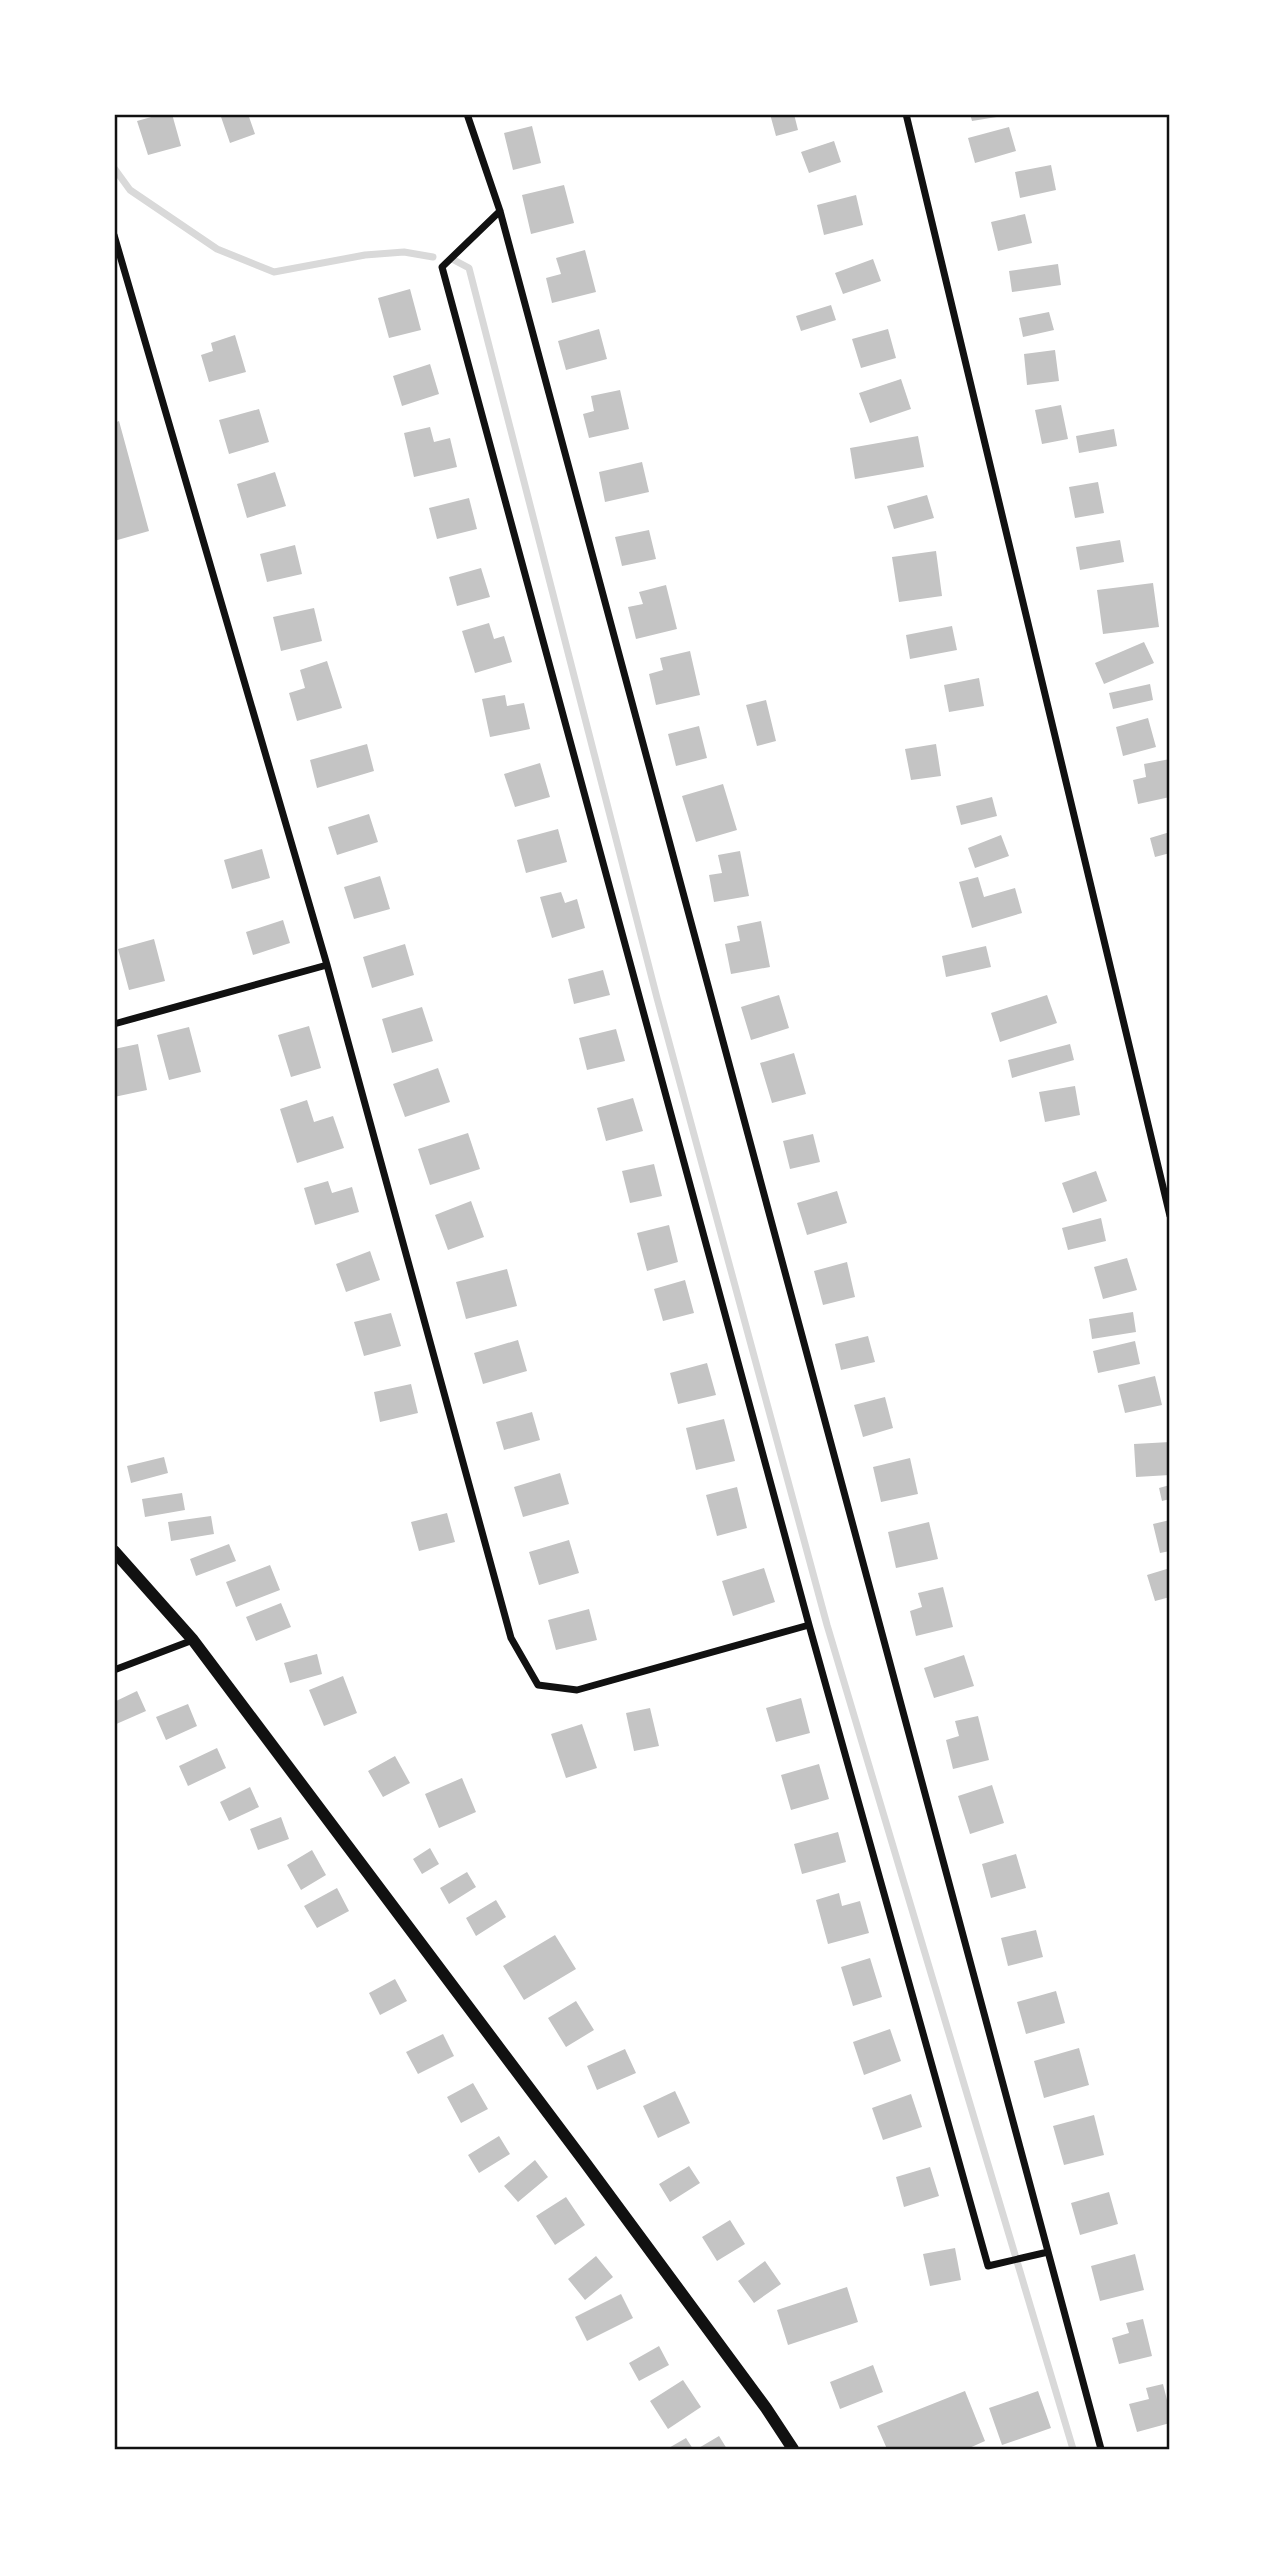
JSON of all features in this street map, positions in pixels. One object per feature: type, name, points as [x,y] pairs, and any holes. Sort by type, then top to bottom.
[{"type":"street","points":[[467,114],[500,211],[1101,2449]]},
{"type":"street","points":[[906,114],[1170,1216]]},
{"type":"street","points":[[500,211],[442,267],[809,1626],[988,2266],[1048,2252]]},
{"type":"street","points":[[114,235],[327,965],[511,1638],[538,1685],[577,1690],[809,1626]]},
{"type":"street","points":[[114,1024],[327,965]]},
{"type":"street","points":[[114,1551],[193,1640],[601,2184],[793,2449]]},
{"type":"street","points":[[114,1670],[193,1640]]},
{"type":"building","points":[[172,114],[181,146],[148,155],[137,121]]},
{"type":"building","points":[[220,114],[248,114],[255,134],[230,143]]},
{"type":"building","points":[[770,114],[794,114],[798,130],[776,136]]},
{"type":"building","points":[[970,114],[1009,114],[1009,115],[972,121]]},
{"type":"building","points":[[532,126],[541,163],[513,170],[504,133]]},
{"type":"building","points":[[1009,127],[1016,151],[975,163],[968,138]]},
{"type":"building","points":[[834,141],[841,162],[809,173],[801,152]]},
{"type":"building","points":[[1051,165],[1056,190],[1020,198],[1015,172]]},
{"type":"building","points":[[564,185],[574,223],[531,234],[522,195]]},
{"type":"building","points":[[856,195],[863,225],[824,235],[817,205]]},
{"type":"building","points":[[1025,214],[1032,243],[998,251],[991,222]]},
{"type":"building","points":[[585,250],[596,292],[552,303],[546,278],[561,274],[556,258]]},
{"type":"building","points":[[873,259],[881,281],[843,294],[835,273]]},
{"type":"building","points":[[1058,264],[1061,285],[1012,292],[1009,271]]},
{"type":"building","points":[[410,289],[421,330],[389,338],[378,298]]},
{"type":"building","points":[[831,305],[836,320],[801,331],[796,316]]},
{"type":"building","points":[[1049,312],[1054,330],[1023,337],[1019,318]]},
{"type":"building","points":[[599,329],[607,359],[566,370],[558,341]]},
{"type":"building","points":[[888,329],[896,358],[861,368],[852,339]]},
{"type":"building","points":[[235,335],[246,372],[209,382],[201,355],[213,351],[211,343]]},
{"type":"building","points":[[1055,350],[1059,381],[1027,385],[1024,354]]},
{"type":"building","points":[[430,364],[439,394],[402,406],[393,376]]},
{"type":"building","points":[[901,379],[911,409],[870,423],[859,393]]},
{"type":"building","points":[[620,390],[629,429],[589,438],[583,414],[594,411],[591,396]]},
{"type":"building","points":[[1061,405],[1068,439],[1042,444],[1035,410]]},
{"type":"building","points":[[259,409],[269,442],[229,454],[219,420]]},
{"type":"building","points":[[119,421],[149,531],[114,541],[114,423]]},
{"type":"building","points":[[430,427],[434,442],[450,438],[457,467],[414,477],[404,433]]},
{"type":"building","points":[[1114,429],[1117,446],[1079,453],[1076,436]]},
{"type":"building","points":[[918,436],[924,467],[855,479],[850,448]]},
{"type":"building","points":[[642,462],[649,492],[605,502],[599,472]]},
{"type":"building","points":[[275,472],[286,506],[247,518],[237,484]]},
{"type":"building","points":[[1098,482],[1104,513],[1075,518],[1069,487]]},
{"type":"building","points":[[927,495],[934,518],[894,529],[887,506]]},
{"type":"building","points":[[469,498],[477,529],[437,539],[429,508]]},
{"type":"building","points":[[649,530],[656,559],[622,566],[615,537]]},
{"type":"building","points":[[1120,540],[1124,562],[1080,570],[1076,547]]},
{"type":"building","points":[[295,545],[302,574],[267,582],[260,554]]},
{"type":"building","points":[[936,551],[942,596],[899,602],[892,557]]},
{"type":"building","points":[[481,568],[490,597],[457,606],[449,577]]},
{"type":"building","points":[[1153,583],[1159,627],[1103,634],[1097,590]]},
{"type":"building","points":[[666,585],[677,629],[636,639],[628,607],[643,604],[639,592]]},
{"type":"building","points":[[314,608],[322,641],[281,651],[273,617]]},
{"type":"building","points":[[489,623],[494,639],[504,636],[512,662],[475,673],[462,631]]},
{"type":"building","points":[[952,626],[957,650],[910,659],[906,635]]},
{"type":"building","points":[[1144,642],[1154,663],[1104,684],[1095,663]]},
{"type":"building","points":[[690,651],[700,695],[656,705],[649,674],[663,670],[660,658]]},
{"type":"building","points":[[327,661],[342,708],[297,721],[289,693],[305,688],[300,670]]},
{"type":"building","points":[[979,678],[984,706],[949,712],[944,685]]},
{"type":"building","points":[[1150,684],[1153,700],[1113,709],[1109,693]]},
{"type":"building","points":[[505,695],[507,706],[524,703],[530,729],[490,737],[482,699]]},
{"type":"building","points":[[766,700],[776,741],[757,746],[746,705]]},
{"type":"building","points":[[1148,718],[1156,747],[1123,756],[1116,727]]},
{"type":"building","points":[[699,726],[707,758],[676,766],[668,734]]},
{"type":"building","points":[[367,744],[374,771],[317,788],[310,760]]},
{"type":"building","points":[[936,744],[941,776],[911,780],[905,749]]},
{"type":"building","points":[[1170,759],[1170,797],[1138,804],[1133,780],[1146,777],[1144,764]]},
{"type":"building","points":[[540,763],[550,797],[515,807],[504,774]]},
{"type":"building","points":[[723,784],[737,830],[696,842],[682,796]]},
{"type":"building","points":[[992,797],[997,816],[961,825],[956,806]]},
{"type":"building","points":[[369,814],[378,842],[337,855],[328,827]]},
{"type":"building","points":[[558,829],[567,862],[526,873],[517,840]]},
{"type":"building","points":[[1170,832],[1170,853],[1155,857],[1150,838]]},
{"type":"building","points":[[1001,835],[1009,856],[975,868],[968,848]]},
{"type":"building","points":[[262,849],[270,878],[232,889],[224,860]]},
{"type":"building","points":[[740,851],[749,896],[714,902],[709,875],[722,873],[718,855]]},
{"type":"building","points":[[380,876],[390,909],[354,919],[344,887]]},
{"type":"building","points":[[978,877],[984,897],[1015,888],[1022,913],[972,928],[959,882]]},
{"type":"building","points":[[561,892],[565,903],[577,899],[585,928],[552,938],[540,897]]},
{"type":"building","points":[[283,920],[290,943],[253,955],[246,932]]},
{"type":"building","points":[[761,921],[770,967],[731,974],[725,944],[740,941],[737,926]]},
{"type":"building","points":[[154,939],[165,981],[129,990],[118,949]]},
{"type":"building","points":[[405,944],[414,975],[372,988],[363,957]]},
{"type":"building","points":[[986,946],[991,967],[946,977],[942,956]]},
{"type":"building","points":[[603,970],[610,995],[574,1004],[568,979]]},
{"type":"building","points":[[779,995],[789,1028],[751,1040],[741,1007]]},
{"type":"building","points":[[1047,995],[1057,1023],[1000,1042],[991,1013]]},
{"type":"building","points":[[422,1007],[433,1041],[392,1053],[382,1019]]},
{"type":"building","points":[[309,1026],[321,1068],[291,1077],[278,1035]]},
{"type":"building","points":[[189,1027],[201,1072],[169,1080],[157,1035]]},
{"type":"building","points":[[616,1029],[625,1061],[587,1070],[579,1038]]},
{"type":"building","points":[[138,1044],[147,1090],[114,1097],[114,1049]]},
{"type":"building","points":[[1070,1044],[1074,1060],[1012,1078],[1008,1060]]},
{"type":"building","points":[[794,1053],[806,1094],[772,1103],[760,1063]]},
{"type":"building","points":[[438,1068],[450,1102],[405,1117],[393,1084]]},
{"type":"building","points":[[1075,1086],[1080,1115],[1045,1122],[1039,1092]]},
{"type":"building","points":[[633,1098],[643,1131],[606,1141],[597,1108]]},
{"type":"building","points":[[307,1100],[314,1122],[333,1116],[344,1148],[297,1163],[280,1109]]},
{"type":"building","points":[[468,1133],[480,1169],[430,1185],[418,1149]]},
{"type":"building","points":[[813,1134],[820,1162],[790,1169],[783,1141]]},
{"type":"building","points":[[654,1164],[662,1196],[630,1203],[622,1171]]},
{"type":"building","points":[[1096,1171],[1107,1201],[1073,1213],[1062,1183]]},
{"type":"building","points":[[328,1181],[332,1193],[352,1187],[359,1212],[315,1225],[304,1188]]},
{"type":"building","points":[[837,1191],[847,1223],[807,1235],[797,1203]]},
{"type":"building","points":[[471,1201],[484,1237],[448,1250],[435,1215]]},
{"type":"building","points":[[1101,1218],[1106,1241],[1068,1250],[1062,1228]]},
{"type":"building","points":[[669,1225],[678,1262],[647,1271],[637,1233]]},
{"type":"building","points":[[370,1251],[380,1280],[346,1292],[336,1264]]},
{"type":"building","points":[[1127,1258],[1137,1290],[1103,1299],[1094,1267]]},
{"type":"building","points":[[847,1262],[855,1297],[823,1305],[814,1271]]},
{"type":"building","points":[[507,1269],[517,1306],[466,1319],[456,1282]]},
{"type":"building","points":[[685,1280],[694,1313],[663,1321],[654,1289]]},
{"type":"building","points":[[1133,1312],[1136,1332],[1092,1339],[1089,1319]]},
{"type":"building","points":[[391,1313],[401,1346],[364,1356],[354,1322]]},
{"type":"building","points":[[868,1336],[875,1362],[841,1370],[835,1344]]},
{"type":"building","points":[[518,1340],[527,1371],[483,1384],[474,1353]]},
{"type":"building","points":[[1135,1341],[1140,1364],[1098,1373],[1093,1351]]},
{"type":"building","points":[[707,1363],[716,1395],[678,1404],[670,1373]]},
{"type":"building","points":[[1155,1376],[1162,1405],[1125,1413],[1118,1385]]},
{"type":"building","points":[[411,1384],[418,1413],[380,1422],[374,1392]]},
{"type":"building","points":[[885,1397],[893,1428],[863,1437],[854,1405]]},
{"type":"building","points":[[532,1412],[540,1440],[504,1450],[496,1422]]},
{"type":"building","points":[[724,1419],[735,1461],[696,1470],[686,1428]]},
{"type":"building","points":[[1170,1442],[1170,1475],[1136,1477],[1134,1444]]},
{"type":"building","points":[[164,1457],[168,1473],[131,1483],[127,1466]]},
{"type":"building","points":[[910,1458],[918,1494],[881,1502],[873,1467]]},
{"type":"building","points":[[560,1473],[569,1504],[523,1517],[514,1487]]},
{"type":"building","points":[[1170,1485],[1170,1499],[1162,1501],[1159,1488]]},
{"type":"building","points":[[737,1487],[747,1528],[717,1536],[706,1495]]},
{"type":"building","points":[[182,1493],[185,1510],[145,1517],[142,1499]]},
{"type":"building","points":[[447,1513],[455,1542],[419,1551],[411,1522]]},
{"type":"building","points":[[211,1516],[214,1534],[171,1541],[168,1522]]},
{"type":"building","points":[[1170,1520],[1170,1551],[1160,1553],[1153,1524]]},
{"type":"building","points":[[929,1522],[938,1559],[896,1568],[888,1532]]},
{"type":"building","points":[[569,1540],[579,1573],[539,1585],[529,1552]]},
{"type":"building","points":[[229,1544],[236,1561],[196,1576],[190,1559]]},
{"type":"building","points":[[270,1565],[280,1590],[236,1607],[226,1582]]},
{"type":"building","points":[[764,1568],[775,1602],[733,1616],[722,1581]]},
{"type":"building","points":[[1170,1568],[1170,1597],[1155,1601],[1147,1575]]},
{"type":"building","points":[[943,1587],[953,1627],[916,1636],[910,1611],[922,1607],[918,1593]]},
{"type":"building","points":[[281,1603],[291,1627],[256,1641],[246,1617]]},
{"type":"building","points":[[589,1609],[597,1640],[556,1650],[548,1620]]},
{"type":"building","points":[[317,1654],[322,1674],[290,1683],[284,1663]]},
{"type":"building","points":[[964,1655],[974,1686],[934,1698],[924,1668]]},
{"type":"building","points":[[343,1676],[357,1713],[324,1726],[309,1690]]},
{"type":"building","points":[[137,1691],[146,1711],[114,1725],[114,1702]]},
{"type":"building","points":[[801,1698],[810,1733],[776,1742],[766,1708]]},
{"type":"building","points":[[188,1704],[197,1726],[166,1740],[156,1717]]},
{"type":"building","points":[[650,1708],[659,1746],[634,1751],[626,1713]]},
{"type":"building","points":[[978,1716],[989,1760],[953,1769],[946,1740],[959,1736],[955,1721]]},
{"type":"building","points":[[582,1724],[597,1768],[566,1778],[551,1734]]},
{"type":"building","points":[[217,1748],[226,1768],[188,1786],[179,1766]]},
{"type":"building","points":[[395,1756],[410,1783],[383,1797],[368,1771]]},
{"type":"building","points":[[819,1764],[829,1799],[791,1810],[781,1775]]},
{"type":"building","points":[[462,1778],[476,1812],[439,1828],[425,1794]]},
{"type":"building","points":[[992,1785],[1004,1823],[970,1834],[958,1796]]},
{"type":"building","points":[[250,1787],[259,1807],[229,1821],[220,1802]]},
{"type":"building","points":[[281,1817],[289,1839],[258,1850],[250,1829]]},
{"type":"building","points":[[838,1832],[846,1862],[802,1874],[794,1844]]},
{"type":"building","points":[[430,1848],[439,1864],[422,1874],[413,1859]]},
{"type":"building","points":[[312,1850],[326,1875],[301,1890],[287,1865]]},
{"type":"building","points":[[1016,1854],[1026,1888],[991,1898],[982,1864]]},
{"type":"building","points":[[467,1872],[476,1887],[449,1904],[440,1888]]},
{"type":"building","points":[[337,1888],[349,1911],[317,1928],[304,1906]]},
{"type":"building","points":[[839,1893],[842,1906],[860,1901],[869,1933],[828,1944],[816,1900]]},
{"type":"building","points":[[496,1900],[506,1917],[476,1936],[466,1918]]},
{"type":"building","points":[[1036,1930],[1043,1957],[1008,1966],[1001,1938]]},
{"type":"building","points":[[555,1935],[576,1969],[524,2000],[503,1966]]},
{"type":"building","points":[[870,1958],[882,1997],[853,2006],[841,1967]]},
{"type":"building","points":[[395,1979],[407,2001],[380,2015],[369,1993]]},
{"type":"building","points":[[1056,1991],[1065,2023],[1026,2034],[1017,2002]]},
{"type":"building","points":[[576,2001],[594,2030],[566,2047],[548,2018]]},
{"type":"building","points":[[890,2029],[901,2061],[864,2075],[853,2042]]},
{"type":"building","points":[[443,2034],[454,2056],[418,2074],[406,2052]]},
{"type":"building","points":[[1079,2048],[1089,2085],[1044,2098],[1034,2061]]},
{"type":"building","points":[[625,2049],[636,2073],[597,2090],[587,2066]]},
{"type":"building","points":[[473,2083],[488,2109],[461,2123],[447,2097]]},
{"type":"building","points":[[675,2091],[690,2123],[658,2138],[643,2106]]},
{"type":"building","points":[[911,2094],[922,2127],[883,2140],[872,2108]]},
{"type":"building","points":[[1094,2115],[1104,2155],[1064,2165],[1053,2126]]},
{"type":"building","points":[[499,2136],[510,2154],[479,2173],[468,2155]]},
{"type":"building","points":[[535,2160],[548,2177],[518,2202],[504,2186]]},
{"type":"building","points":[[689,2166],[700,2183],[670,2202],[659,2184]]},
{"type":"building","points":[[930,2167],[939,2196],[904,2207],[896,2177]]},
{"type":"building","points":[[1109,2192],[1118,2224],[1080,2235],[1071,2203]]},
{"type":"building","points":[[566,2197],[585,2225],[555,2245],[536,2216]]},
{"type":"building","points":[[730,2220],[745,2244],[717,2261],[702,2237]]},
{"type":"building","points":[[955,2248],[961,2280],[930,2286],[923,2254]]},
{"type":"building","points":[[1135,2254],[1144,2290],[1100,2301],[1091,2266]]},
{"type":"building","points":[[596,2256],[613,2277],[585,2300],[568,2279]]},
{"type":"building","points":[[765,2261],[781,2284],[754,2303],[738,2281]]},
{"type":"building","points":[[847,2287],[858,2322],[788,2345],[777,2310]]},
{"type":"building","points":[[621,2294],[633,2318],[587,2341],[575,2317]]},
{"type":"building","points":[[1143,2319],[1152,2356],[1119,2364],[1112,2338],[1129,2333],[1126,2323]]},
{"type":"building","points":[[659,2346],[669,2365],[639,2381],[629,2363]]},
{"type":"building","points":[[873,2365],[883,2392],[840,2409],[830,2382]]},
{"type":"building","points":[[683,2380],[701,2407],[668,2429],[650,2401]]},
{"type":"building","points":[[1163,2384],[1170,2423],[1137,2432],[1129,2404],[1149,2399],[1146,2388]]},
{"type":"building","points":[[965,2391],[985,2441],[967,2449],[887,2449],[877,2426]]},
{"type":"building","points":[[1038,2391],[1051,2428],[1002,2445],[989,2408]]},
{"type":"building","points":[[719,2436],[727,2449],[697,2449]]},
{"type":"building","points":[[686,2438],[693,2449],[667,2449]]},
{"type":"waterway","points":[[114,168],[130,190],[217,249],[274,272],[365,255],[404,252],[433,257]]},
{"type":"waterway","points":[[452,259],[469,268],[657,998],[827,1625],[1073,2449]]}]
